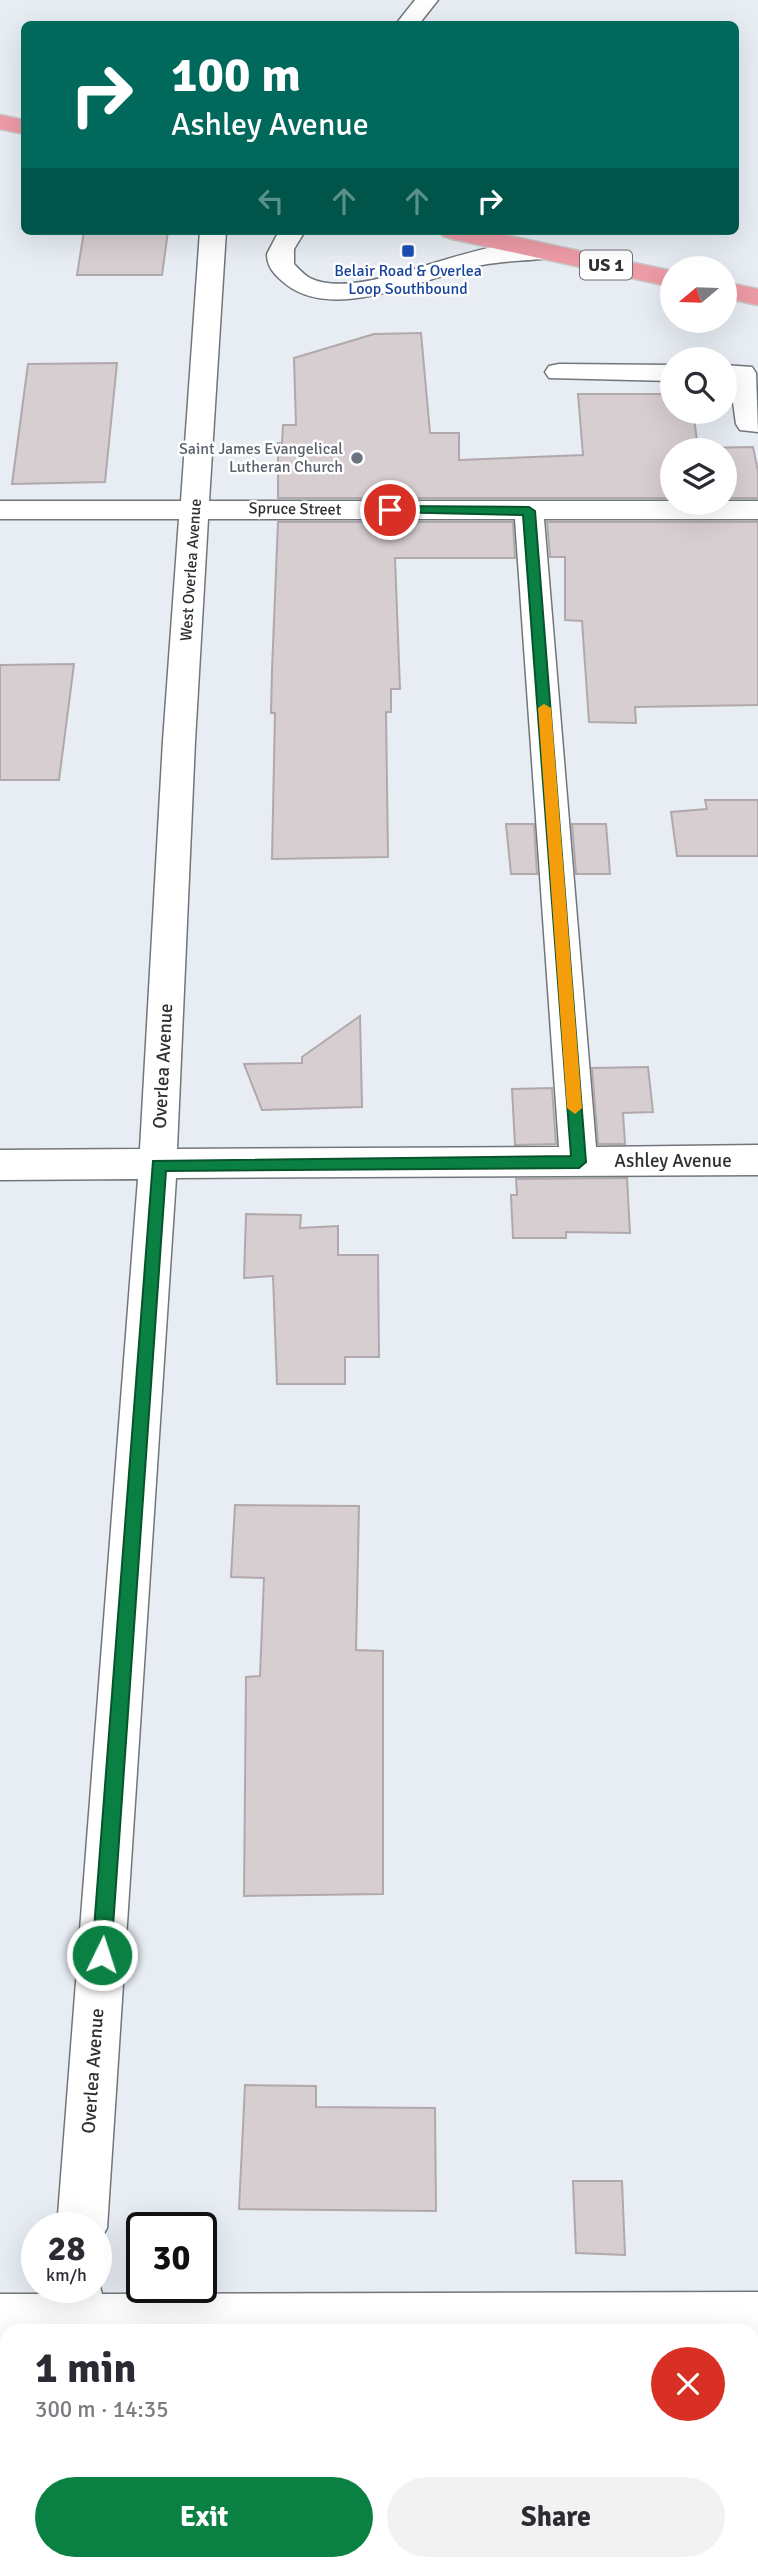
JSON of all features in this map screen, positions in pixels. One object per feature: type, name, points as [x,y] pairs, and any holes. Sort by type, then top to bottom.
[{"type":"main road","points":[[0,122],[21,126]]},
{"type":"main road","name":"US 1","points":[[470,235],[660,276]]},
{"type":"main road","points":[[737,293],[758,297]]},
{"type":"street","points":[[410,21],[427,0]]},
{"type":"street","name":"West Overlea Avenue","points":[[178,741],[213,235]]},
{"type":"street","points":[[289,235],[281,246],[281,265],[290,278],[308,285],[355,292],[479,258],[541,251]]},
{"type":"street","points":[[559,372],[660,373]]},
{"type":"street","points":[[737,373],[742,373],[750,424],[758,424]]},
{"type":"street","name":"Spruce Street","points":[[0,510],[758,510]]},
{"type":"street","points":[[529,511],[579,1162]]},
{"type":"street","name":"Overlea Avenue","points":[[83,2212],[159,1165],[178,741]]},
{"type":"street","name":"Ashley Avenue","points":[[0,1165],[758,1160]]},
{"type":"street","points":[[0,2320],[76,2303],[257,2324]]},
{"type":"street","points":[[336,2324],[758,2318]]},
{"type":"building","points":[[83,235],[167,235],[162,275],[77,275]]},
{"type":"building","points":[[421,333],[430,433],[459,433],[459,460],[583,455],[578,394],[660,394],[660,424],[695,424],[697,438],[660,438],[660,498],[278,498],[278,443],[282,443],[283,425],[296,425],[294,358],[374,334]]},
{"type":"building","points":[[117,363],[105,482],[12,484],[28,364]]},
{"type":"building","points":[[737,447],[753,447],[758,471],[758,498],[737,498]]},
{"type":"building","points":[[278,522],[513,522],[515,558],[395,558],[400,689],[391,689],[391,712],[386,712],[388,857],[272,859],[275,713],[271,713]]},
{"type":"building","points":[[547,522],[758,522],[758,705],[635,707],[636,723],[589,722],[582,621],[565,620],[565,557],[550,557]]},
{"type":"building","points":[[74,664],[59,780],[0,780],[0,665]]},
{"type":"building","points":[[705,800],[758,800],[758,856],[677,856],[671,812],[707,809]]},
{"type":"building","points":[[506,824],[534,824],[537,874],[511,874]]},
{"type":"building","points":[[572,824],[606,824],[610,874],[576,874]]},
{"type":"building","points":[[360,1016],[362,1107],[262,1110],[244,1064],[302,1063],[302,1057]]},
{"type":"building","points":[[648,1067],[653,1112],[623,1113],[625,1144],[598,1144],[592,1068]]},
{"type":"building","points":[[552,1088],[556,1144],[515,1145],[512,1089]]},
{"type":"building","points":[[627,1178],[630,1233],[566,1232],[566,1238],[513,1238],[511,1195],[517,1195],[516,1179]]},
{"type":"building","points":[[246,1214],[301,1215],[300,1228],[338,1226],[338,1255],[378,1255],[379,1357],[345,1357],[345,1384],[277,1384],[273,1276],[244,1278]]},
{"type":"building","points":[[235,1505],[359,1506],[356,1650],[383,1651],[383,1894],[244,1896],[246,1677],[260,1676],[264,1578],[231,1577]]},
{"type":"building","points":[[245,2085],[316,2086],[316,2107],[435,2108],[436,2211],[239,2209]]},
{"type":"building","points":[[573,2181],[622,2181],[625,2255],[576,2253]]},
{"type":"slow traffic","points":[[544,708],[575,1108]]},
{"type":"place","name":"Belair Road & Overlea Loop Southbound","points":[[408,251]]},
{"type":"place","name":"Saint James Evangelical Lutheran Church","points":[[357,458]]},
{"type":"route","points":[[102,1955],[159,1165],[579,1162],[529,511],[390,510]]}]
